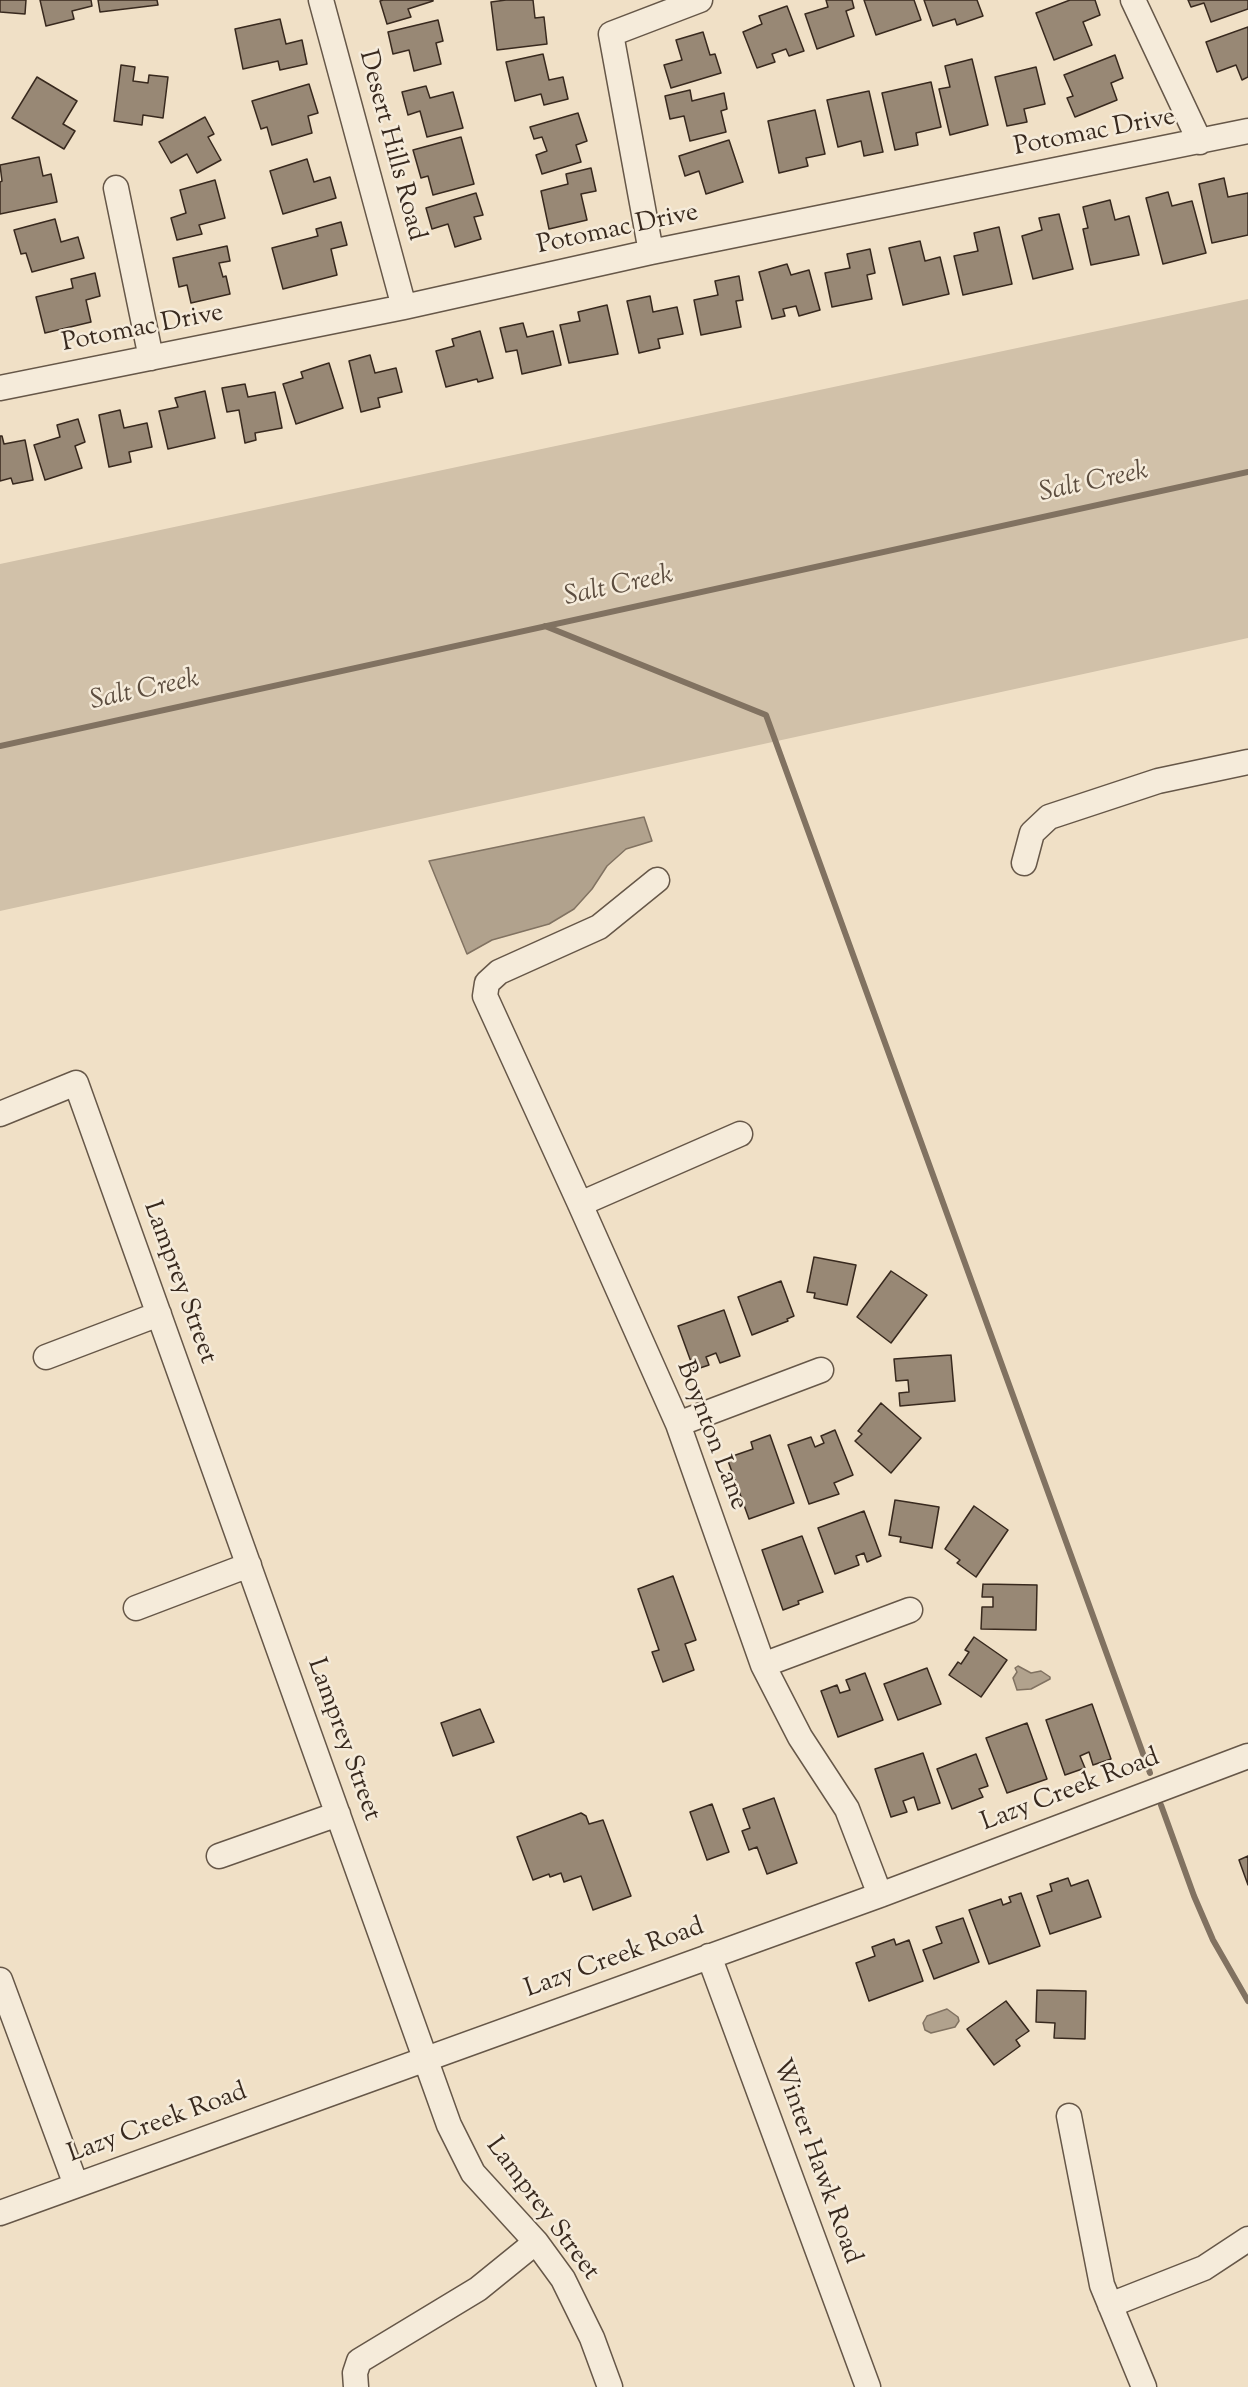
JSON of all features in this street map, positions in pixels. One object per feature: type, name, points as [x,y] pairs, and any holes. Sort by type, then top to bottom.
[{"type":"street","name":"Desert Hills Road","points":[[321,0],[404,307]]},
{"type":"street","points":[[651,252],[611,34],[700,0]]},
{"type":"street","points":[[1133,0],[1200,142]]},
{"type":"street","name":"Potomac Drive","points":[[0,388],[404,307],[651,252],[1200,142],[1248,130]]},
{"type":"street","points":[[116,188],[151,358]]},
{"type":"street","points":[[1024,863],[1032,833],[1049,817],[1158,781],[1248,762]]},
{"type":"street","name":"Boynton Lane","points":[[657,880],[599,927],[499,972],[487,983],[484,996],[678,1424],[763,1665],[800,1737],[847,1809],[880,1895]]},
{"type":"street","name":"Lamprey Street","points":[[0,1114],[76,1083],[449,2125],[473,2173],[536,2242],[563,2279],[592,2338],[610,2387]]},
{"type":"street","points":[[580,1204],[740,1134]]},
{"type":"street","points":[[46,1357],[159,1314]]},
{"type":"street","points":[[678,1424],[821,1370]]},
{"type":"street","points":[[136,1608],[249,1566]]},
{"type":"street","points":[[763,1665],[910,1610]]},
{"type":"street","name":"Lazy Creek Road","points":[[0,2213],[880,1895],[1248,1756]]},
{"type":"street","points":[[219,1856],[338,1814]]},
{"type":"street","name":"Winter Hawk Road","points":[[709,1956],[868,2387]]},
{"type":"street","points":[[0,1980],[76,2186]]},
{"type":"street","points":[[1070,2116],[1102,2285],[1144,2387]]},
{"type":"street","points":[[1110,2305],[1204,2268],[1248,2239]]},
{"type":"street","points":[[356,2387],[355,2373],[359,2361],[478,2289],[536,2242]]},
{"type":"shaded area","points":[[1248,299],[1248,638],[0,911],[0,564]]},
{"type":"shaded area","points":[[644,817],[652,841],[626,849],[607,866],[592,889],[574,909],[549,924],[492,940],[467,954],[429,861]]},
{"type":"shaded area","points":[[1018,1666],[1031,1673],[1041,1671],[1050,1679],[1031,1689],[1017,1690],[1013,1678],[1017,1672],[1015,1668]]},
{"type":"shaded area","points":[[947,2009],[958,2017],[959,2021],[955,2027],[931,2033],[925,2030],[923,2023],[927,2016]]},
{"type":"building","points":[[0,0],[26,0],[25,14],[0,12]]},
{"type":"building","points":[[40,0],[91,0],[92,6],[72,11],[74,19],[46,26]]},
{"type":"building","points":[[98,0],[157,0],[158,5],[100,12]]},
{"type":"building","points":[[533,0],[535,18],[544,17],[547,44],[497,50],[491,2]]},
{"type":"building","points":[[826,0],[852,0],[854,8],[846,11],[854,36],[817,49],[805,14],[828,7]]},
{"type":"building","points":[[864,0],[914,0],[921,20],[876,35]]},
{"type":"building","points":[[924,0],[977,0],[983,16],[957,25],[955,19],[933,26]]},
{"type":"building","points":[[1070,0],[1095,0],[1100,15],[1083,22],[1092,45],[1054,60],[1036,13]]},
{"type":"building","points":[[1188,0],[1248,0],[1248,9],[1211,22],[1204,3],[1191,7]]},
{"type":"building","points":[[380,1],[433,1],[408,9],[411,17],[387,24]]},
{"type":"building","points":[[787,6],[804,51],[789,56],[786,49],[772,54],[775,62],[757,68],[743,32],[762,24],[759,16]]},
{"type":"building","points":[[280,19],[286,44],[302,40],[307,64],[280,70],[278,61],[243,69],[235,29]]},
{"type":"building","points":[[438,20],[443,41],[436,43],[441,64],[414,71],[409,50],[393,54],[388,32]]},
{"type":"building","points":[[1248,27],[1248,77],[1242,80],[1236,65],[1217,72],[1206,42]]},
{"type":"building","points":[[703,32],[710,55],[715,54],[721,73],[671,88],[664,65],[682,60],[676,40]]},
{"type":"building","points":[[543,54],[549,80],[563,77],[568,99],[544,105],[541,94],[515,101],[506,62]]},
{"type":"building","points":[[1115,55],[1123,78],[1111,83],[1117,100],[1075,117],[1067,98],[1073,96],[1064,75]]},
{"type":"building","points":[[972,59],[988,125],[950,135],[939,89],[950,87],[945,66]]},
{"type":"building","points":[[121,65],[135,67],[133,81],[148,83],[149,75],[168,77],[163,118],[143,115],[142,125],[114,121]]},
{"type":"building","points":[[1036,67],[1045,104],[1024,109],[1027,122],[1007,126],[995,77]]},
{"type":"building","points":[[37,77],[77,101],[63,124],[75,131],[64,149],[12,118]]},
{"type":"building","points":[[931,82],[941,127],[916,133],[918,145],[895,150],[882,93]]},
{"type":"building","points":[[309,84],[318,113],[308,116],[312,133],[272,145],[267,127],[261,129],[252,101]]},
{"type":"building","points":[[426,86],[430,98],[453,92],[463,128],[427,137],[420,111],[408,115],[402,92]]},
{"type":"building","points":[[690,90],[692,101],[724,93],[727,109],[721,111],[726,132],[690,141],[684,116],[670,119],[665,96]]},
{"type":"building","points":[[869,91],[883,152],[864,156],[861,141],[838,147],[827,100]]},
{"type":"building","points":[[815,110],[825,154],[806,158],[808,166],[779,173],[768,121]]},
{"type":"building","points":[[578,113],[587,141],[576,145],[581,162],[542,174],[536,155],[547,151],[542,137],[534,139],[530,127]]},
{"type":"building","points":[[205,117],[214,134],[208,137],[221,160],[197,173],[187,154],[171,163],[159,142]]},
{"type":"building","points":[[461,137],[474,184],[433,195],[428,176],[421,178],[413,150]]},
{"type":"building","points":[[729,140],[743,182],[706,194],[699,171],[685,176],[679,156]]},
{"type":"building","points":[[39,157],[43,176],[51,174],[57,202],[0,214],[0,182],[2,181],[0,165]]},
{"type":"building","points":[[307,159],[314,182],[330,177],[336,198],[283,214],[270,171]]},
{"type":"building","points":[[591,168],[596,191],[581,194],[587,220],[549,229],[541,191],[568,184],[566,174]]},
{"type":"building","points":[[1224,178],[1228,197],[1248,193],[1248,235],[1212,243],[1199,184]]},
{"type":"building","points":[[215,180],[225,218],[199,225],[202,234],[177,240],[171,218],[186,213],[180,190]]},
{"type":"building","points":[[1168,192],[1172,206],[1192,201],[1206,253],[1163,264],[1146,198]]},
{"type":"building","points":[[476,193],[483,215],[474,217],[481,239],[455,247],[448,224],[432,229],[426,208]]},
{"type":"building","points":[[1110,200],[1115,220],[1129,216],[1139,255],[1091,265],[1083,229],[1088,228],[1083,207]]},
{"type":"building","points":[[1059,214],[1073,269],[1033,279],[1022,236],[1042,230],[1039,218]]},
{"type":"building","points":[[55,219],[61,242],[78,237],[84,258],[32,272],[26,253],[21,254],[14,230]]},
{"type":"building","points":[[341,222],[347,245],[331,249],[337,275],[283,289],[272,248],[318,236],[316,229]]},
{"type":"building","points":[[999,227],[1012,284],[963,295],[954,256],[978,251],[974,233]]},
{"type":"building","points":[[920,241],[925,261],[940,257],[949,294],[903,305],[889,248]]},
{"type":"building","points":[[227,246],[230,261],[219,263],[223,277],[226,276],[230,294],[191,303],[187,285],[179,287],[173,258]]},
{"type":"building","points":[[870,249],[875,273],[867,275],[872,299],[832,307],[825,273],[850,268],[847,254]]},
{"type":"building","points":[[787,264],[791,275],[809,270],[820,310],[799,316],[796,306],[783,309],[785,316],[772,319],[759,272]]},
{"type":"building","points":[[95,273],[100,296],[86,300],[91,322],[45,333],[36,297],[73,288],[71,279]]},
{"type":"building","points":[[739,276],[743,300],[736,301],[741,327],[701,335],[694,300],[718,295],[715,281]]},
{"type":"building","points":[[650,296],[653,312],[677,307],[683,334],[658,339],[660,348],[639,353],[627,301]]},
{"type":"building","points":[[607,305],[618,354],[569,363],[560,325],[580,321],[578,312]]},
{"type":"building","points":[[523,323],[527,337],[553,331],[561,365],[522,374],[517,350],[506,352],[500,328]]},
{"type":"building","points":[[480,331],[493,378],[478,382],[477,379],[446,387],[436,351],[454,346],[452,339]]},
{"type":"building","points":[[370,355],[375,373],[396,368],[402,392],[378,398],[380,407],[361,412],[349,361]]},
{"type":"building","points":[[329,363],[343,408],[296,424],[283,384],[303,378],[301,372]]},
{"type":"building","points":[[245,384],[248,397],[275,392],[282,428],[255,433],[256,440],[245,443],[239,410],[227,412],[222,388]]},
{"type":"building","points":[[205,391],[215,438],[168,449],[159,411],[178,407],[175,398]]},
{"type":"building","points":[[120,410],[124,428],[147,423],[152,447],[129,452],[131,462],[109,467],[99,415]]},
{"type":"building","points":[[78,419],[85,442],[75,446],[82,468],[45,480],[34,445],[60,437],[57,425]]},
{"type":"building","points":[[0,436],[4,444],[25,440],[33,480],[13,484],[11,478],[0,481]]},
{"type":"building","points":[[814,1257],[856,1265],[847,1305],[814,1298],[815,1293],[807,1292]]},
{"type":"building","points":[[891,1271],[927,1295],[891,1343],[857,1317]]},
{"type":"building","points":[[781,1281],[794,1316],[787,1319],[788,1321],[752,1335],[738,1297]]},
{"type":"building","points":[[724,1310],[740,1356],[720,1363],[716,1353],[706,1357],[709,1365],[694,1370],[678,1326]]},
{"type":"building","points":[[951,1355],[955,1401],[900,1406],[899,1393],[909,1392],[908,1380],[896,1381],[894,1359]]},
{"type":"building","points":[[881,1403],[921,1438],[891,1473],[855,1441],[862,1434],[858,1431]]},
{"type":"building","points":[[835,1430],[853,1475],[834,1483],[839,1494],[809,1504],[788,1445],[811,1437],[815,1447],[824,1443],[821,1436]]},
{"type":"building","points":[[770,1435],[794,1503],[749,1519],[727,1458],[753,1449],[751,1442]]},
{"type":"building","points":[[895,1500],[939,1507],[932,1548],[900,1542],[901,1537],[889,1535]]},
{"type":"building","points":[[974,1506],[1008,1530],[976,1577],[957,1563],[960,1560],[945,1549]]},
{"type":"building","points":[[864,1511],[881,1556],[867,1562],[864,1553],[856,1556],[859,1565],[835,1574],[818,1528]]},
{"type":"building","points":[[802,1536],[823,1592],[798,1601],[799,1604],[783,1610],[762,1550]]},
{"type":"building","points":[[673,1576],[696,1640],[685,1644],[694,1670],[663,1682],[652,1652],[659,1650],[638,1589]]},
{"type":"building","points":[[983,1584],[1037,1585],[1036,1630],[981,1629],[982,1607],[993,1607],[993,1597],[982,1597]]},
{"type":"building","points":[[974,1637],[1007,1660],[981,1697],[949,1675],[958,1662],[961,1664],[969,1652],[965,1650]]},
{"type":"building","points":[[927,1668],[941,1704],[898,1720],[884,1684]]},
{"type":"building","points":[[865,1673],[883,1720],[838,1737],[821,1691],[837,1685],[840,1693],[850,1690],[846,1680]]},
{"type":"building","points":[[1092,1704],[1111,1759],[1093,1765],[1089,1752],[1080,1756],[1085,1768],[1065,1775],[1046,1720]]},
{"type":"building","points":[[480,1709],[494,1742],[453,1756],[441,1723]]},
{"type":"building","points":[[1027,1723],[1047,1779],[1007,1793],[986,1738]]},
{"type":"building","points":[[923,1753],[940,1803],[918,1810],[914,1797],[903,1801],[907,1812],[891,1817],[875,1769]]},
{"type":"building","points":[[976,1754],[988,1786],[979,1789],[983,1797],[952,1809],[937,1769]]},
{"type":"building","points":[[774,1798],[797,1863],[767,1874],[757,1847],[749,1850],[742,1831],[750,1828],[743,1809]]},
{"type":"building","points":[[712,1804],[729,1852],[707,1860],[690,1812]]},
{"type":"building","points":[[581,1813],[586,1816],[589,1824],[603,1820],[631,1896],[593,1910],[581,1876],[564,1882],[561,1873],[550,1877],[549,1874],[533,1880],[517,1837]]},
{"type":"building","points":[[1248,1856],[1248,1885],[1239,1860]]},
{"type":"building","points":[[1068,1878],[1071,1886],[1088,1880],[1101,1917],[1050,1934],[1037,1896],[1052,1891],[1050,1884]]},
{"type":"building","points":[[1021,1893],[1040,1946],[989,1964],[969,1910],[1001,1899],[1003,1905],[1011,1902],[1009,1897]]},
{"type":"building","points":[[963,1918],[979,1962],[934,1979],[923,1950],[942,1943],[936,1927]]},
{"type":"building","points":[[894,1939],[896,1945],[909,1940],[923,1981],[869,2001],[856,1963],[875,1956],[872,1947]]},
{"type":"building","points":[[1037,1990],[1086,1991],[1085,2039],[1054,2038],[1055,2023],[1036,2022]]},
{"type":"building","points":[[1006,2001],[1029,2031],[1016,2040],[1020,2046],[994,2065],[967,2029]]},
{"type":"waterway","name":"Salt Creek","points":[[0,746],[1248,472]]},
{"type":"waterway","points":[[545,626],[766,715],[1150,1773]]},
{"type":"waterway","points":[[1161,1805],[1194,1896],[1213,1940],[1248,2001]]}]
